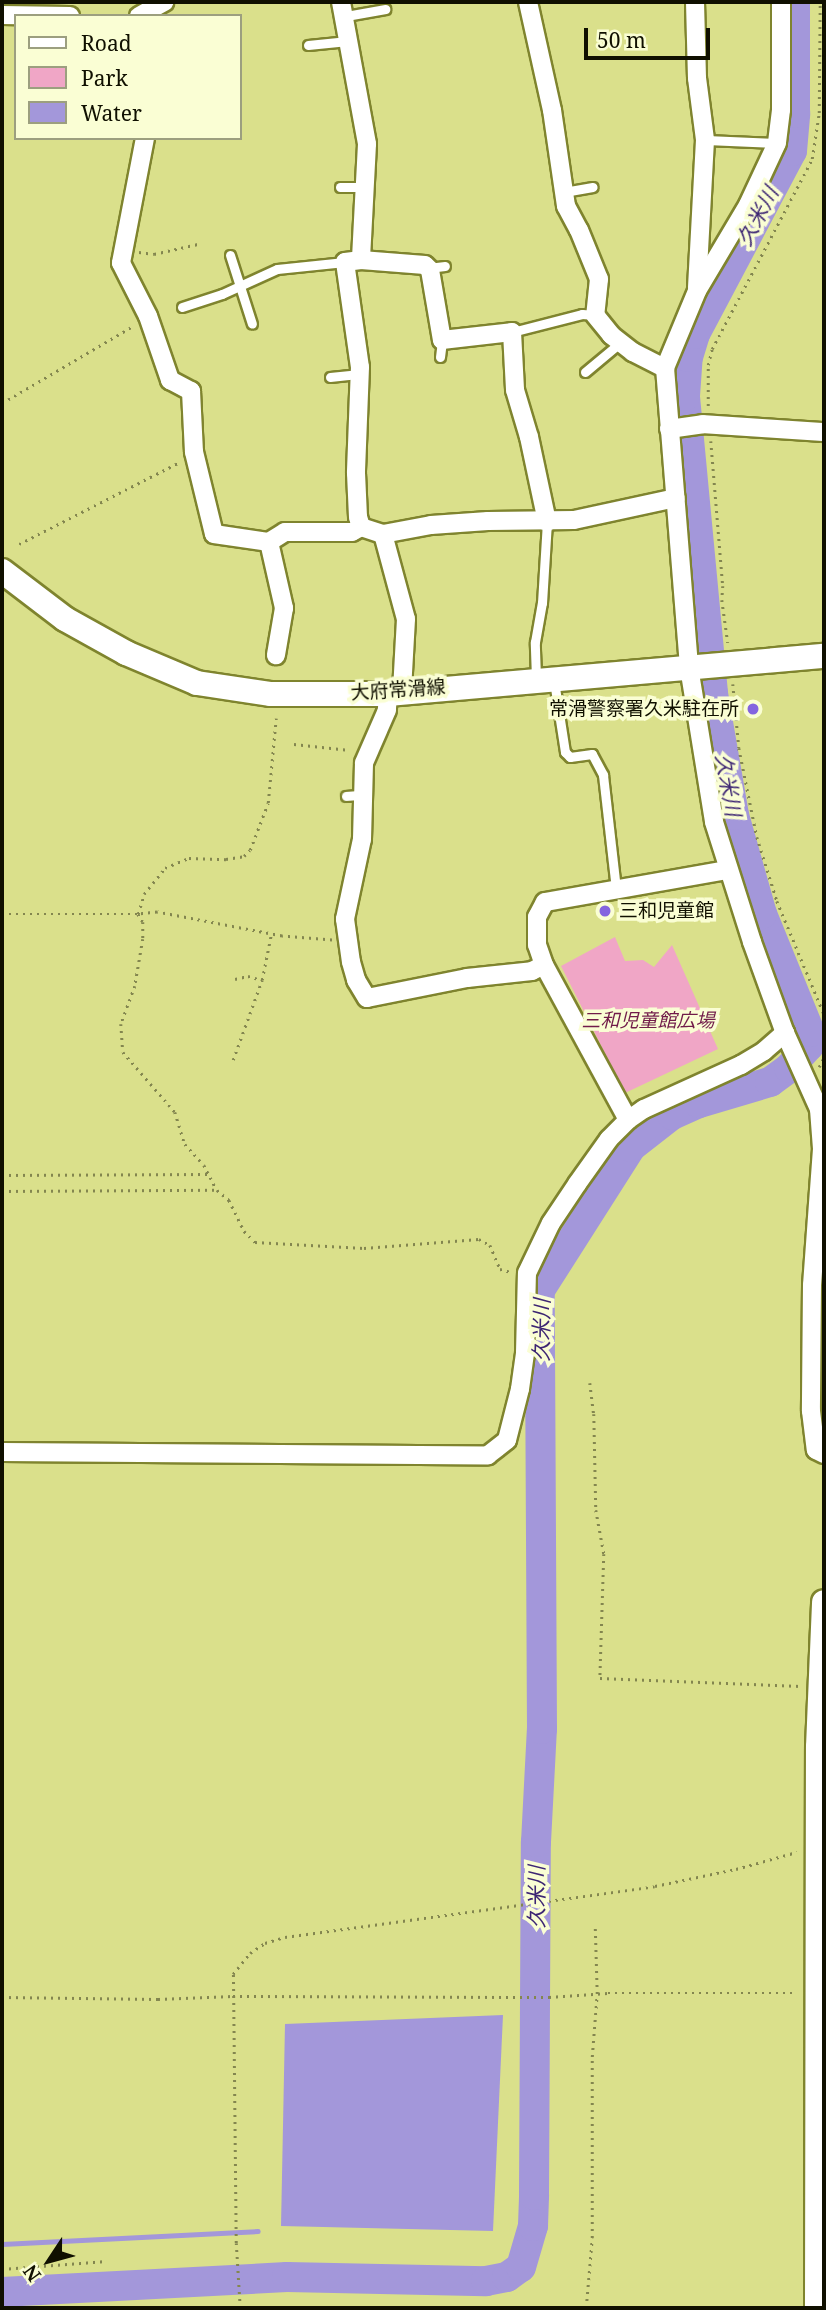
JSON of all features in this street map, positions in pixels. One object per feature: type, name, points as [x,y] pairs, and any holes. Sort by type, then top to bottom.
[{"type":"main road","name":"大府常滑線","points":[[2,571],[65,619],[126,653],[197,683],[271,694],[395,693],[824,656]]},
{"type":"main road","points":[[817,2308],[817,1852],[821,1826],[820,1687],[824,1602]]},
{"type":"street","points":[[143,14],[164,2]]},
{"type":"street","points":[[528,2],[552,110],[566,206],[599,279],[595,315],[621,342],[664,368]]},
{"type":"street","points":[[695,2],[697,78],[705,140],[697,291]]},
{"type":"street","points":[[781,2],[781,110],[777,143],[748,205],[697,291],[664,368],[673,428],[690,667],[714,821],[727,870],[785,1033],[819,1110],[822,1149],[812,1285],[811,1411],[816,1450],[824,1454]]},
{"type":"street","points":[[344,9],[367,144],[365,187],[353,261],[360,374],[356,473],[358,517],[362,527]]},
{"type":"street","points":[[145,140],[121,263],[148,317],[170,380],[191,391],[195,456],[214,534],[269,542],[285,532],[352,532],[362,527],[383,534],[455,523],[547,522],[605,516],[676,498]]},
{"type":"street","points":[[353,261],[437,267],[441,348],[512,332],[515,390],[529,437],[547,522]]},
{"type":"street","points":[[673,428],[706,424],[824,432]]},
{"type":"street","points":[[383,534],[406,619],[395,693],[369,750],[354,795],[368,835],[345,919],[345,942],[356,980],[367,998],[467,978],[532,971],[544,965]]},
{"type":"street","points":[[269,542],[284,608],[276,655]]},
{"type":"street","points":[[628,1120],[544,965],[537,945],[537,917],[540,906],[545,902],[727,870]]},
{"type":"street","points":[[2,1452],[488,1455],[507,1440],[520,1389],[525,1353],[527,1273],[551,1223],[609,1139],[644,1109],[741,1065],[764,1051],[785,1033]]},
{"type":"lane","points":[[344,9],[386,9]]},
{"type":"lane","points":[[309,45],[349,41]]},
{"type":"lane","points":[[705,140],[777,143]]},
{"type":"lane","points":[[340,187],[365,187]]},
{"type":"lane","points":[[564,192],[593,187]]},
{"type":"lane","points":[[230,255],[252,324]]},
{"type":"lane","points":[[181,307],[242,286],[248,280],[277,269],[353,261]]},
{"type":"lane","points":[[512,332],[582,314],[595,315]]},
{"type":"lane","points":[[585,372],[621,342]]},
{"type":"lane","points":[[330,377],[360,374]]},
{"type":"lane","points":[[547,522],[542,603],[535,642],[565,752],[570,757],[592,754],[603,775],[615,890]]},
{"type":"path","points":[[820,2],[817,137],[812,159],[712,349],[706,424],[739,748],[757,837],[777,901],[824,1014]]},
{"type":"path","points":[[819,77],[824,78]]},
{"type":"path","points":[[124,250],[154,254],[198,244]]},
{"type":"path","points":[[2,403],[148,317]]},
{"type":"path","points":[[19,544],[195,456]]},
{"type":"path","points":[[276,718],[268,803],[250,850],[236,859],[189,858],[165,868],[144,894],[138,914],[143,922],[144,939],[135,986],[121,1024],[122,1052],[134,1070],[175,1112],[185,1144],[209,1173],[217,1190],[229,1200],[244,1231],[255,1242],[354,1248],[480,1239],[490,1245],[500,1269],[527,1273]]},
{"type":"path","points":[[294,744],[369,750]]},
{"type":"path","points":[[2,914],[156,912],[271,934],[345,942]]},
{"type":"path","points":[[233,1060],[262,980],[271,934]]},
{"type":"path","points":[[234,979],[248,976],[262,980]]},
{"type":"path","points":[[2,1175],[204,1176],[209,1173]]},
{"type":"path","points":[[2,1191],[217,1190]]},
{"type":"path","points":[[590,1383],[594,1414],[596,1510],[604,1554],[600,1678],[820,1687]]},
{"type":"path","points":[[240,2308],[236,2243],[233,1974],[237,1966],[265,1942],[655,1886],[736,1869],[805,1850],[817,1852]]},
{"type":"path","points":[[586,2308],[592,2238],[592,2057],[597,1994],[595,1928]]},
{"type":"path","points":[[2,1997],[158,1999],[233,1996],[549,1997],[597,1994],[816,1993]]},
{"type":"path","points":[[2,2269],[107,2260]]},
{"type":"green space","name":"三和児童館広場","points":[[615,937],[625,961],[643,960],[654,967],[672,945],[718,1049],[625,1093],[561,966]]},
{"type":"water","points":[[503,2015],[493,2231],[281,2226],[285,2024]]},
{"type":"waterway","name":"久米川","points":[[2,2292],[287,2277],[486,2281],[507,2277],[521,2267],[533,2226],[534,2195],[536,1842],[542,1729],[540,1290],[631,1147],[672,1115],[699,1103],[770,1082],[789,1068],[809,1046],[810,1032],[762,914],[734,815],[713,693],[685,396],[688,357],[695,334],[792,151],[795,113],[795,2]]},
{"type":"waterway","points":[[2,2244],[258,2231]]},
{"type":"place","name":"常滑警察署久米駐在所","points":[[753,709]]},
{"type":"place","name":"三和児童館","points":[[605,911]]}]
